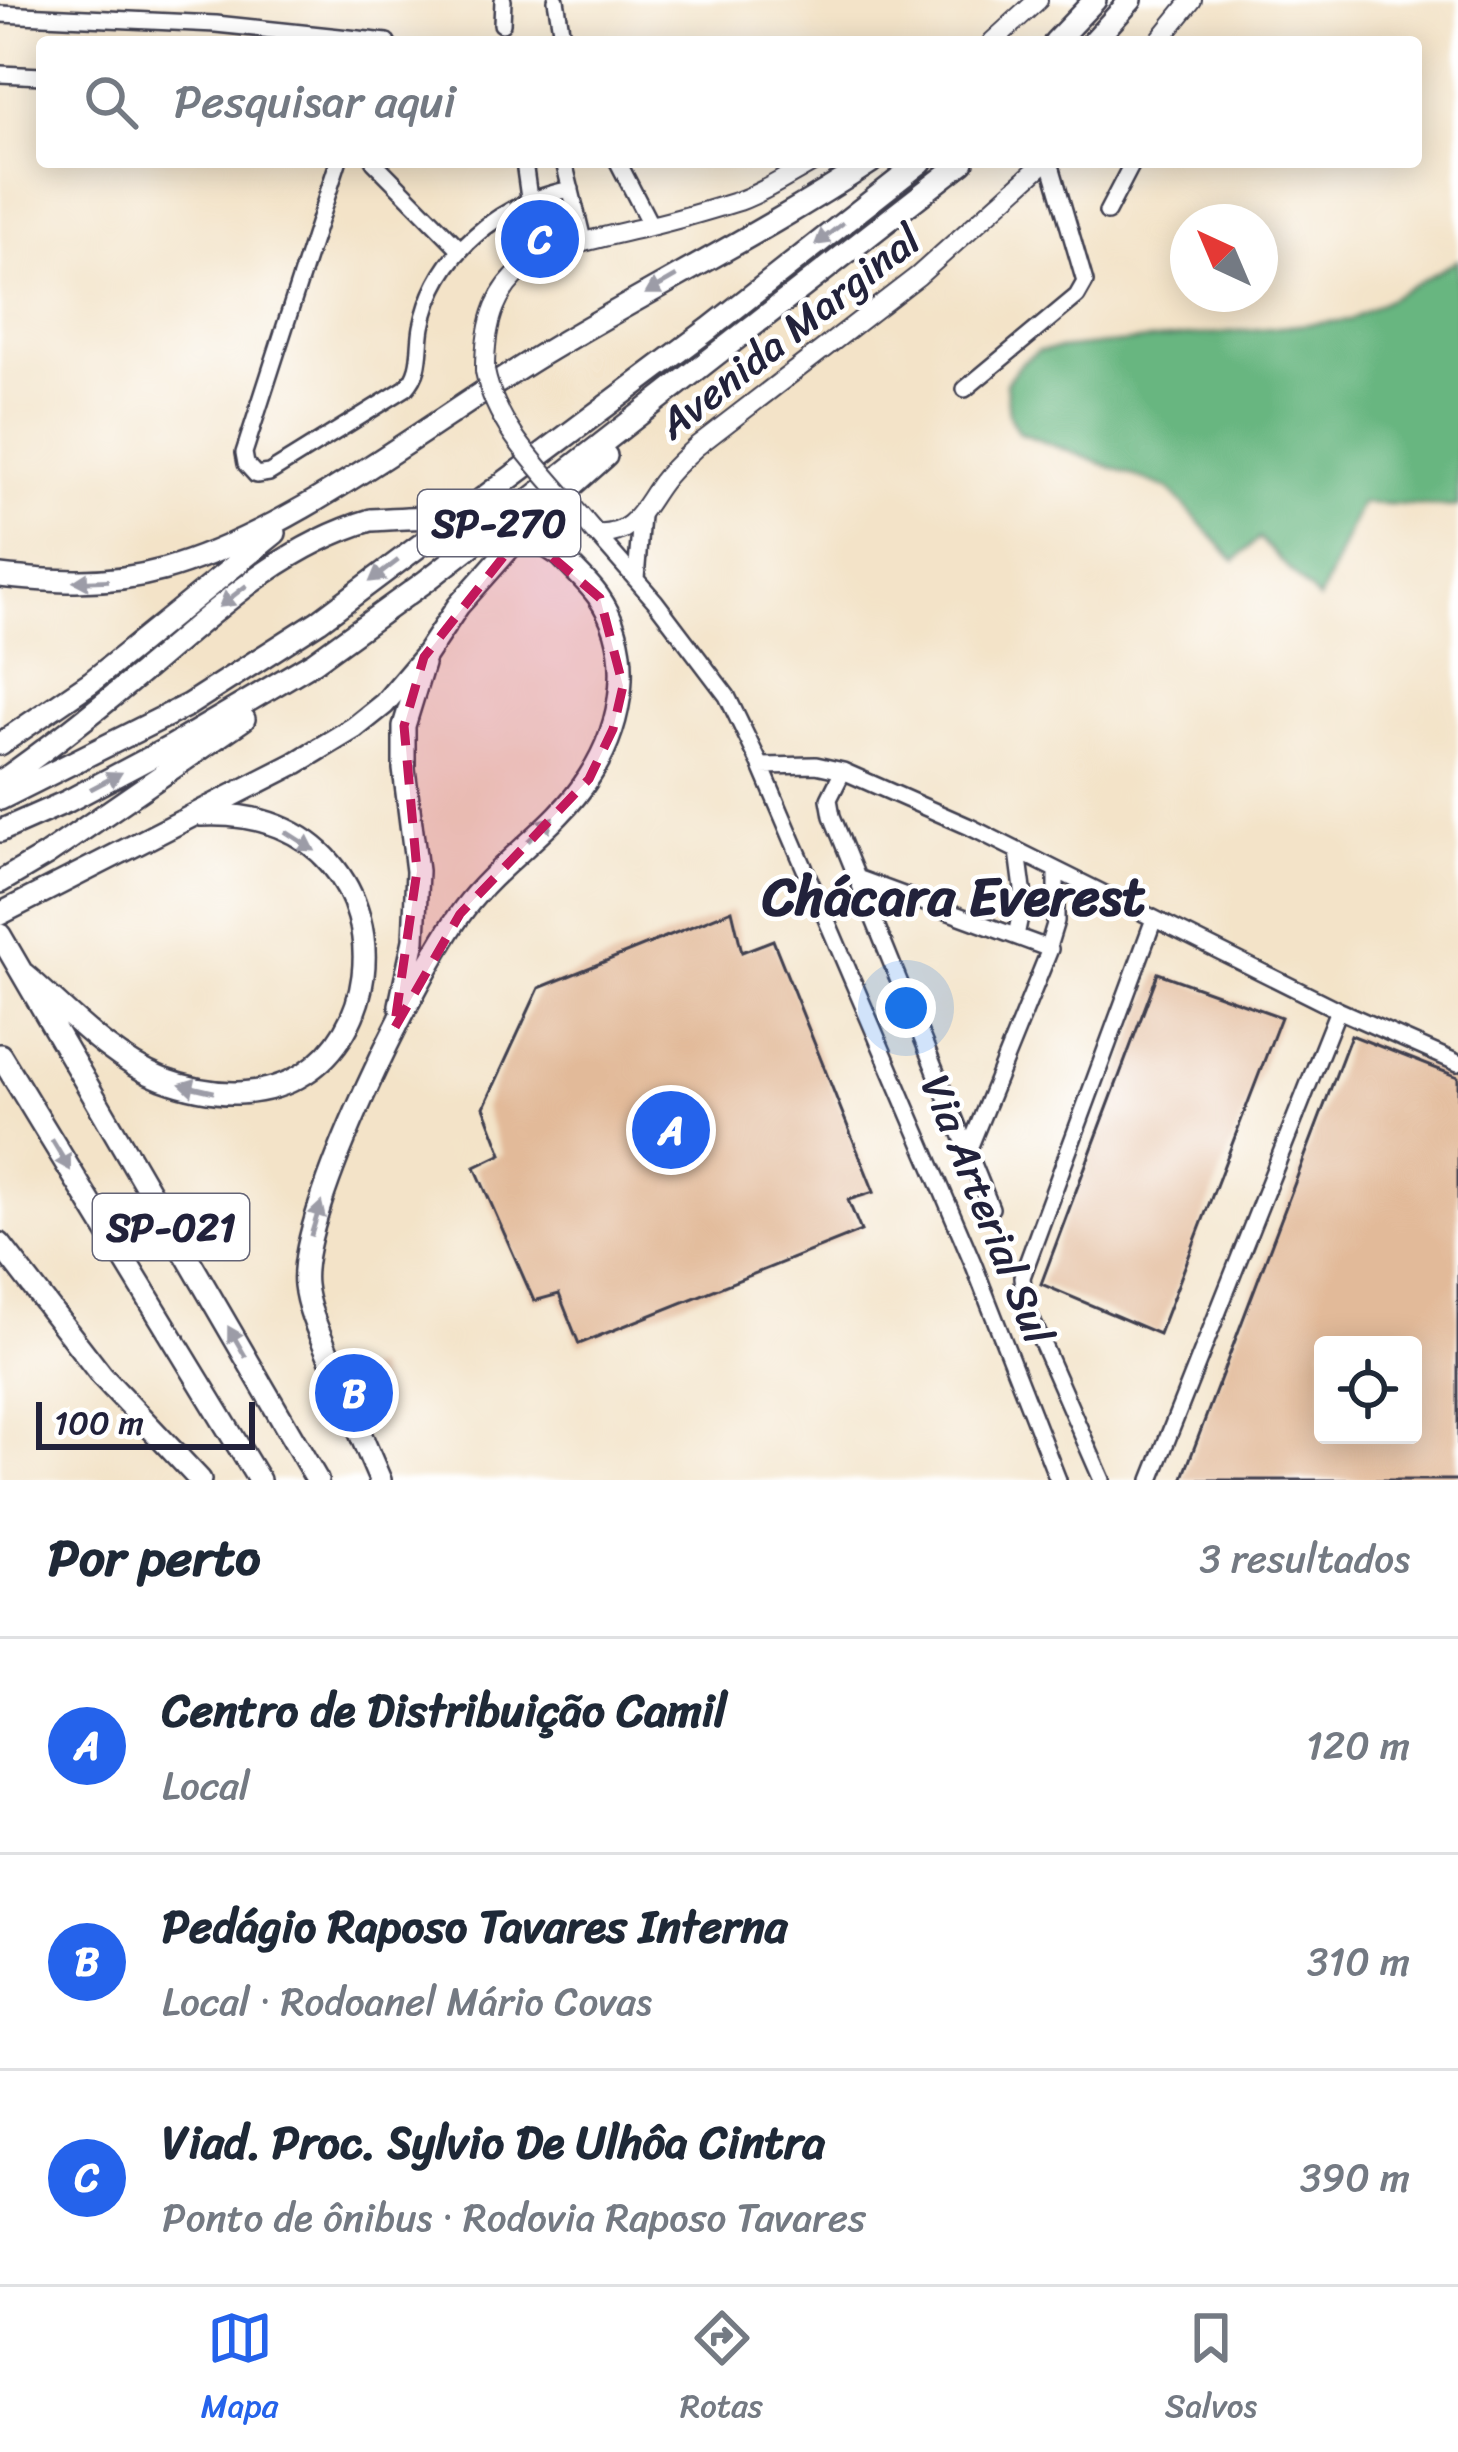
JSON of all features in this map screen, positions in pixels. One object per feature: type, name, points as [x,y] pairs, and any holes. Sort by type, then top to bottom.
[{"type":"highway","points":[[1098,36],[1131,0]]},
{"type":"highway","points":[[1053,36],[1088,8]]},
{"type":"highway","points":[[1061,36],[1088,8]]},
{"type":"highway","points":[[0,744],[91,682],[250,551],[353,476],[539,357],[861,168]]},
{"type":"highway","name":"SP-270","points":[[0,799],[188,704],[320,621],[709,329],[913,168]]},
{"type":"highway","name":"SP-270","points":[[0,831],[172,746],[314,662],[426,581],[955,168]]},
{"type":"highway","points":[[0,914],[354,728],[384,704],[458,606],[535,519],[730,346]]},
{"type":"highway","points":[[0,576],[65,583],[110,581],[163,570],[219,550],[353,476]]},
{"type":"highway","points":[[0,782],[292,553],[371,520],[446,516],[487,521],[530,534],[561,556],[600,598],[617,642],[623,686],[613,729],[589,778],[460,914],[394,1029],[329,1179],[305,1264],[310,1304],[335,1371]]},
{"type":"highway","points":[[394,1029],[414,940],[417,871],[404,769],[404,726],[424,657]]},
{"type":"highway","points":[[0,882],[248,717],[314,662]]},
{"type":"highway","points":[[24,974],[108,1046],[158,1078],[209,1092],[247,1094],[287,1083],[321,1061],[358,1008],[362,990],[366,936],[353,896],[330,864],[305,841],[275,825],[224,814],[189,816]]},
{"type":"highway","name":"SP-021","points":[[1,937],[317,1480]]},
{"type":"highway","name":"SP-021","points":[[0,1055],[259,1480]]},
{"type":"highway","points":[[0,1244],[102,1376],[200,1480]]},
{"type":"highway","points":[[354,1419],[380,1480]]},
{"type":"main road","points":[[999,36],[1038,0]]},
{"type":"main road","points":[[1166,36],[1192,0]]},
{"type":"main road","points":[[641,516],[619,532],[590,527],[510,432],[497,411],[485,371],[485,333],[497,300],[532,261],[583,240],[745,199],[802,168]]},
{"type":"main road","name":"Avenida Marginal","points":[[641,516],[674,467],[697,446],[918,276],[1041,168]]},
{"type":"street","points":[[502,24],[503,0]]},
{"type":"street","points":[[556,0],[562,36]]},
{"type":"street","points":[[0,14],[216,24],[330,36]]},
{"type":"street","points":[[0,74],[36,76]]},
{"type":"street","points":[[336,168],[244,453],[256,475],[269,473],[389,401],[415,379],[430,298],[460,250],[475,234],[529,198],[571,189]]},
{"type":"street","points":[[380,168],[460,250]]},
{"type":"street","points":[[525,168],[529,198]]},
{"type":"street","points":[[565,168],[583,240]]},
{"type":"street","points":[[621,168],[651,226]]},
{"type":"street","points":[[965,389],[1077,296],[1085,282],[1066,205],[1051,168]]},
{"type":"street","points":[[1106,212],[1129,168]]},
{"type":"street","name":"Avenida Marginal","points":[[636,579],[641,516]]},
{"type":"street","name":"Via Arterial Sul","points":[[590,527],[727,697],[761,766],[964,1242],[1058,1480]]},
{"type":"street","points":[[761,766],[816,765],[843,771],[1458,1063]]},
{"type":"street","points":[[843,771],[829,799],[830,809],[991,1208]]},
{"type":"street","points":[[1016,936],[1024,897],[1018,851]]},
{"type":"street","points":[[968,1151],[1049,952],[1056,921],[1056,870]]},
{"type":"street","points":[[857,878],[1048,947]]},
{"type":"street","points":[[1102,1480],[1025,1304],[1022,1277],[1154,919]]},
{"type":"street","points":[[1151,1480],[1338,1010]]},
{"type":"highlighted area","points":[[523,532],[600,598],[623,686],[613,729],[589,779],[460,914],[394,1029],[417,871],[404,726],[424,657]]},
{"type":"green space","points":[[1458,260],[1458,507],[1361,503],[1319,600],[1259,538],[1235,561],[1169,489],[1018,432],[1009,415],[1006,383],[1038,351],[1350,320]]},
{"type":"building","points":[[732,910],[742,952],[773,940],[874,1192],[848,1200],[861,1231],[579,1344],[559,1294],[534,1301],[475,1167],[502,1154],[484,1107],[539,988]]},
{"type":"building","points":[[1158,973],[1281,1017],[1159,1334],[1041,1284]]},
{"type":"building","points":[[1351,1035],[1458,1077],[1458,1480],[1182,1480]]},
{"type":"building","points":[[375,1368],[385,1400],[364,1408],[349,1405],[333,1419],[322,1386],[339,1385]]},
{"type":"tunnel","points":[[335,1371],[354,1419]]},
{"type":"place","name":"Viad. Proc. Sylvio De Ulhôa Cintra","points":[[540,239]]},
{"type":"place","name":"Centro de Distribuição Camil","points":[[671,1130]]},
{"type":"place","name":"Pedágio Raposo Tavares Interna","points":[[354,1393]]},
{"type":"district","name":"Chácara Everest","points":[[954,896]]}]
